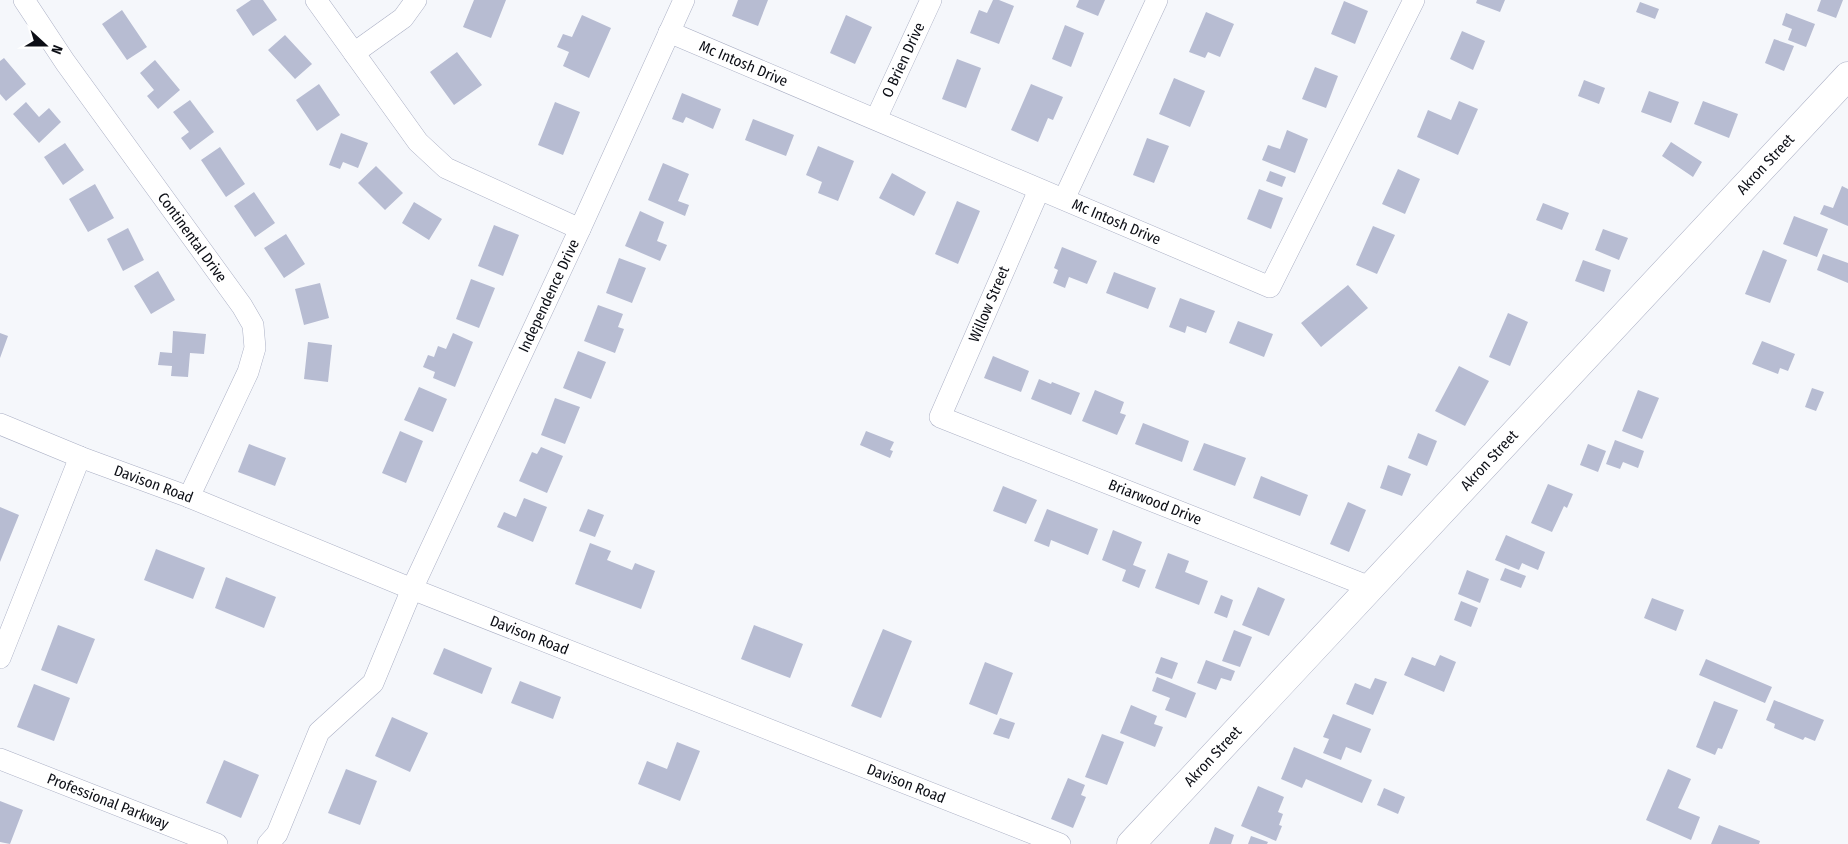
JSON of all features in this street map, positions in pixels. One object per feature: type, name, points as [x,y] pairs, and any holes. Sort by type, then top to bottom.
[{"type":"main road","name":"Akron Street","points":[[1130,844],[1848,76]]},
{"type":"street","name":"Continental Drive","points":[[24,0],[65,62],[242,306],[253,325],[255,348],[248,372],[189,497]]},
{"type":"street","points":[[316,0],[418,142],[446,168],[580,228]]},
{"type":"street","points":[[354,52],[402,18],[416,0]]},
{"type":"street","name":"Independence Drive","points":[[412,589],[684,0]]},
{"type":"street","name":"O Brien Drive","points":[[876,119],[931,0]]},
{"type":"street","points":[[1064,199],[1157,0]]},
{"type":"street","name":"Mc Intosh Drive","points":[[669,32],[1270,286],[1414,0]]},
{"type":"street","name":"Willow Street","points":[[940,417],[1039,190]]},
{"type":"street","name":"Briarwood Drive","points":[[940,417],[1370,587]]},
{"type":"street","name":"Davison Road","points":[[0,424],[80,457],[189,497],[412,589],[1060,844]]},
{"type":"street","points":[[0,658],[80,457]]},
{"type":"street","points":[[268,844],[277,834],[319,732],[373,684],[412,589]]},
{"type":"street","name":"Professional Parkway","points":[[0,759],[218,844]]},
{"type":"building","points":[[251,0],[263,0],[277,20],[253,36],[236,10]]},
{"type":"building","points":[[474,0],[506,0],[491,38],[463,27]]},
{"type":"building","points":[[738,0],[768,0],[758,26],[732,16]]},
{"type":"building","points":[[993,0],[999,0],[1014,6],[999,44],[970,33],[979,10],[987,13]]},
{"type":"building","points":[[1079,0],[1105,0],[1098,16],[1076,7]]},
{"type":"building","points":[[1477,0],[1505,0],[1500,12],[1476,3]]},
{"type":"building","points":[[1821,0],[1843,0],[1836,18],[1817,11]]},
{"type":"building","points":[[1344,1],[1368,11],[1355,44],[1331,34]]},
{"type":"building","points":[[1640,2],[1659,9],[1655,19],[1636,12]]},
{"type":"building","points":[[122,10],[147,47],[127,60],[102,24]]},
{"type":"building","points":[[1206,12],[1234,24],[1220,57],[1208,52],[1205,58],[1189,52]]},
{"type":"building","points":[[1786,13],[1815,24],[1806,47],[1788,40],[1792,29],[1782,25]]},
{"type":"building","points":[[582,15],[611,28],[589,78],[563,66],[569,52],[557,47],[563,34],[572,37]]},
{"type":"building","points":[[846,15],[872,27],[855,64],[830,53]]},
{"type":"building","points":[[1065,25],[1084,33],[1071,67],[1052,59]]},
{"type":"building","points":[[1462,31],[1485,41],[1473,70],[1450,59]]},
{"type":"building","points":[[285,35],[312,64],[295,79],[268,50]]},
{"type":"building","points":[[1774,39],[1794,46],[1784,71],[1765,63]]},
{"type":"building","points":[[457,52],[482,85],[454,105],[430,72]]},
{"type":"building","points":[[4,58],[26,84],[6,101],[0,94],[0,61]]},
{"type":"building","points":[[957,59],[981,68],[966,108],[942,99]]},
{"type":"building","points":[[155,60],[180,90],[158,109],[147,96],[154,90],[140,73]]},
{"type":"building","points":[[1315,67],[1338,76],[1326,108],[1302,99]]},
{"type":"building","points":[[1174,78],[1205,91],[1190,127],[1159,114]]},
{"type":"building","points":[[1584,80],[1605,88],[1599,104],[1578,96]]},
{"type":"building","points":[[319,84],[340,115],[317,131],[296,100]]},
{"type":"building","points":[[1031,84],[1063,97],[1053,120],[1048,118],[1038,142],[1011,130]]},
{"type":"building","points":[[1649,91],[1679,102],[1671,123],[1641,112]]},
{"type":"building","points":[[682,93],[721,109],[713,129],[686,117],[683,123],[672,119]]},
{"type":"building","points":[[190,100],[214,132],[190,150],[181,138],[189,132],[173,112]]},
{"type":"building","points":[[1459,101],[1478,109],[1458,155],[1417,137],[1428,110],[1451,120]]},
{"type":"building","points":[[1703,101],[1738,114],[1729,138],[1694,124]]},
{"type":"building","points":[[26,102],[39,117],[49,108],[61,122],[39,143],[13,114]]},
{"type":"building","points":[[555,102],[580,112],[563,155],[538,145]]},
{"type":"building","points":[[753,119],[794,135],[786,156],[745,140]]},
{"type":"building","points":[[1287,130],[1308,139],[1295,173],[1262,160],[1268,145],[1280,149]]},
{"type":"building","points":[[341,133],[368,143],[358,168],[343,162],[340,169],[329,165]]},
{"type":"building","points":[[1147,138],[1169,146],[1154,183],[1133,175]]},
{"type":"building","points":[[1671,142],[1702,162],[1693,177],[1662,156]]},
{"type":"building","points":[[65,143],[84,170],[63,185],[44,157]]},
{"type":"building","points":[[818,146],[854,161],[838,201],[818,193],[822,182],[806,175]]},
{"type":"building","points":[[220,147],[245,184],[226,197],[201,160]]},
{"type":"building","points":[[663,163],[689,174],[678,201],[689,205],[685,216],[648,200]]},
{"type":"building","points":[[376,166],[403,193],[385,210],[358,183]]},
{"type":"building","points":[[1398,169],[1420,179],[1405,214],[1382,204]]},
{"type":"building","points":[[1270,171],[1286,177],[1282,187],[1266,181]]},
{"type":"building","points":[[892,173],[926,192],[914,216],[879,198]]},
{"type":"building","points":[[95,184],[114,218],[88,232],[69,199]]},
{"type":"building","points":[[1842,186],[1848,189],[1848,226],[1820,214],[1824,205],[1833,208]]},
{"type":"building","points":[[1259,189],[1283,198],[1271,229],[1247,219]]},
{"type":"building","points":[[254,192],[275,223],[255,237],[234,206]]},
{"type":"building","points":[[957,201],[980,211],[958,264],[935,254]]},
{"type":"building","points":[[414,202],[442,219],[429,240],[402,223]]},
{"type":"building","points":[[1543,203],[1569,213],[1562,230],[1536,220]]},
{"type":"building","points":[[640,211],[664,222],[657,241],[667,245],[660,261],[625,246]]},
{"type":"building","points":[[1794,216],[1828,229],[1817,257],[1783,244]]},
{"type":"building","points":[[494,225],[519,235],[503,276],[478,266]]},
{"type":"building","points":[[1373,226],[1395,235],[1377,274],[1356,265]]},
{"type":"building","points":[[128,228],[144,260],[123,271],[107,239]]},
{"type":"building","points":[[1603,229],[1628,238],[1619,260],[1595,250]]},
{"type":"building","points":[[286,234],[305,264],[284,278],[264,248]]},
{"type":"building","points":[[1062,247],[1097,261],[1087,284],[1069,277],[1065,288],[1053,283],[1058,270],[1054,268]]},
{"type":"building","points":[[1763,250],[1787,260],[1770,303],[1745,294]]},
{"type":"building","points":[[1823,254],[1848,263],[1848,283],[1817,270]]},
{"type":"building","points":[[619,258],[646,268],[632,303],[606,293]]},
{"type":"building","points":[[1583,260],[1611,270],[1604,292],[1575,281]]},
{"type":"building","points":[[158,271],[175,300],[151,314],[134,286]]},
{"type":"building","points":[[1114,272],[1156,288],[1148,309],[1106,293]]},
{"type":"building","points":[[471,279],[495,288],[479,328],[456,319]]},
{"type":"building","points":[[320,283],[329,318],[304,325],[295,289]]},
{"type":"building","points":[[1348,285],[1368,308],[1321,347],[1301,323]]},
{"type":"building","points":[[1180,298],[1215,311],[1206,333],[1187,326],[1185,333],[1169,327]]},
{"type":"building","points":[[598,305],[623,314],[618,327],[624,329],[615,353],[584,341]]},
{"type":"building","points":[[1508,313],[1528,322],[1510,366],[1489,357]]},
{"type":"building","points":[[1238,321],[1273,334],[1264,357],[1229,343]]},
{"type":"building","points":[[173,331],[206,334],[204,354],[190,353],[188,377],[171,376],[172,366],[158,365],[160,352],[172,353]]},
{"type":"building","points":[[0,333],[8,336],[0,358]]},
{"type":"building","points":[[453,333],[473,342],[455,387],[433,378],[435,372],[423,367],[428,355],[434,357],[438,346],[446,349]]},
{"type":"building","points":[[1762,341],[1795,354],[1788,371],[1780,368],[1778,374],[1752,364]]},
{"type":"building","points":[[308,342],[332,345],[328,382],[304,379]]},
{"type":"building","points":[[578,351],[606,362],[591,399],[563,388]]},
{"type":"building","points":[[993,356],[1029,371],[1021,392],[984,378]]},
{"type":"building","points":[[1459,366],[1489,381],[1465,426],[1435,411]]},
{"type":"building","points":[[1039,379],[1080,393],[1071,415],[1031,399]]},
{"type":"building","points":[[419,387],[447,399],[433,432],[404,420]]},
{"type":"building","points":[[1812,388],[1824,392],[1816,411],[1805,407]]},
{"type":"building","points":[[1095,390],[1124,402],[1120,413],[1126,415],[1117,435],[1082,421]]},
{"type":"building","points":[[1638,390],[1659,398],[1642,439],[1622,431]]},
{"type":"building","points":[[555,398],[580,407],[565,444],[541,435]]},
{"type":"building","points":[[1143,423],[1189,441],[1182,462],[1135,444]]},
{"type":"building","points":[[400,431],[423,441],[406,483],[382,473]]},
{"type":"building","points":[[866,431],[894,442],[890,450],[893,451],[890,458],[860,445]]},
{"type":"building","points":[[1418,433],[1437,441],[1427,466],[1408,458]]},
{"type":"building","points":[[1615,440],[1644,451],[1638,468],[1623,462],[1620,469],[1606,464]]},
{"type":"building","points":[[1204,443],[1246,458],[1235,486],[1193,470]]},
{"type":"building","points":[[249,444],[286,458],[275,486],[238,472]]},
{"type":"building","points":[[1588,444],[1606,451],[1598,472],[1580,465]]},
{"type":"building","points":[[541,447],[563,456],[547,493],[519,481],[532,452],[537,454]]},
{"type":"building","points":[[1388,465],[1411,474],[1402,496],[1380,488]]},
{"type":"building","points":[[1261,476],[1308,495],[1300,516],[1253,498]]},
{"type":"building","points":[[1548,484],[1573,494],[1567,508],[1564,506],[1552,532],[1531,523]]},
{"type":"building","points":[[1003,486],[1037,500],[1026,524],[993,511]]},
{"type":"building","points":[[524,498],[547,507],[533,542],[497,527],[504,512],[516,517]]},
{"type":"building","points":[[1348,502],[1366,510],[1349,552],[1330,544]]},
{"type":"building","points":[[0,507],[19,515],[0,562]]},
{"type":"building","points":[[588,509],[604,515],[595,537],[579,531]]},
{"type":"building","points":[[1047,509],[1098,529],[1088,555],[1051,540],[1049,547],[1034,541]]},
{"type":"building","points":[[1113,530],[1142,542],[1133,565],[1146,570],[1139,588],[1122,581],[1126,570],[1102,560]]},
{"type":"building","points":[[1506,535],[1545,552],[1538,570],[1522,563],[1519,570],[1495,560]]},
{"type":"building","points":[[590,543],[611,551],[607,560],[632,570],[635,563],[655,571],[641,609],[575,584]]},
{"type":"building","points":[[156,549],[205,568],[193,599],[144,580]]},
{"type":"building","points":[[1168,553],[1189,561],[1185,572],[1208,581],[1199,605],[1155,588]]},
{"type":"building","points":[[1505,568],[1526,576],[1521,588],[1500,580]]},
{"type":"building","points":[[1467,570],[1489,579],[1480,603],[1458,594]]},
{"type":"building","points":[[226,577],[276,597],[264,628],[215,608]]},
{"type":"building","points":[[1258,587],[1285,599],[1269,636],[1242,625]]},
{"type":"building","points":[[1221,595],[1233,600],[1227,618],[1214,613]]},
{"type":"building","points":[[1652,598],[1684,610],[1676,631],[1644,618]]},
{"type":"building","points":[[1461,601],[1478,608],[1471,627],[1454,620]]},
{"type":"building","points":[[58,625],[95,639],[77,684],[41,670]]},
{"type":"building","points":[[754,625],[803,644],[790,678],[741,659]]},
{"type":"building","points":[[883,629],[912,641],[881,718],[851,706]]},
{"type":"building","points":[[1234,630],[1252,637],[1240,667],[1222,661]]},
{"type":"building","points":[[444,648],[492,668],[482,694],[433,674]]},
{"type":"building","points":[[1440,655],[1456,662],[1444,692],[1404,675],[1412,657],[1435,666]]},
{"type":"building","points":[[1161,657],[1178,663],[1172,679],[1155,673]]},
{"type":"building","points":[[1706,659],[1772,687],[1765,703],[1699,675]]},
{"type":"building","points":[[1206,660],[1235,671],[1231,681],[1221,678],[1216,690],[1197,683]]},
{"type":"building","points":[[985,662],[1013,673],[997,715],[969,704]]},
{"type":"building","points":[[1157,677],[1196,693],[1186,718],[1165,710],[1170,698],[1152,691]]},
{"type":"building","points":[[1375,678],[1387,682],[1373,715],[1346,704],[1355,683],[1370,689]]},
{"type":"building","points":[[520,681],[561,697],[553,719],[511,703]]},
{"type":"building","points":[[34,684],[70,698],[54,741],[17,727]]},
{"type":"building","points":[[1774,700],[1824,720],[1815,741],[1805,737],[1803,740],[1774,728],[1775,724],[1766,720]]},
{"type":"building","points":[[1714,701],[1738,710],[1722,749],[1718,748],[1715,755],[1696,747]]},
{"type":"building","points":[[1131,705],[1157,716],[1154,724],[1163,727],[1155,747],[1120,733]]},
{"type":"building","points":[[1333,714],[1371,729],[1361,753],[1346,747],[1341,760],[1323,753],[1329,739],[1323,737]]},
{"type":"building","points":[[392,717],[428,733],[410,772],[375,756]]},
{"type":"building","points":[[1000,718],[1015,723],[1009,739],[993,734]]},
{"type":"building","points":[[1102,734],[1124,742],[1107,785],[1085,777]]},
{"type":"building","points":[[677,742],[700,751],[680,801],[638,784],[647,761],[667,769]]},
{"type":"building","points":[[1294,747],[1372,780],[1362,803],[1306,779],[1302,788],[1281,779]]},
{"type":"building","points":[[224,760],[259,775],[241,818],[206,803]]},
{"type":"building","points":[[346,769],[377,781],[360,825],[328,813]]},
{"type":"building","points":[[1668,769],[1691,779],[1678,808],[1700,817],[1691,840],[1646,820]]},
{"type":"building","points":[[1068,778],[1085,785],[1081,795],[1086,797],[1073,828],[1051,819]]},
{"type":"building","points":[[1258,786],[1284,797],[1278,812],[1283,814],[1279,825],[1282,826],[1276,841],[1241,826]]},
{"type":"building","points":[[1384,788],[1405,797],[1398,814],[1377,805]]},
{"type":"building","points":[[0,801],[23,810],[10,844],[0,842]]},
{"type":"building","points":[[1719,825],[1760,841],[1759,844],[1711,844]]},
{"type":"building","points":[[1215,827],[1234,835],[1231,844],[1209,844]]},
{"type":"building","points":[[1251,836],[1268,842],[1267,844],[1248,844]]}]
